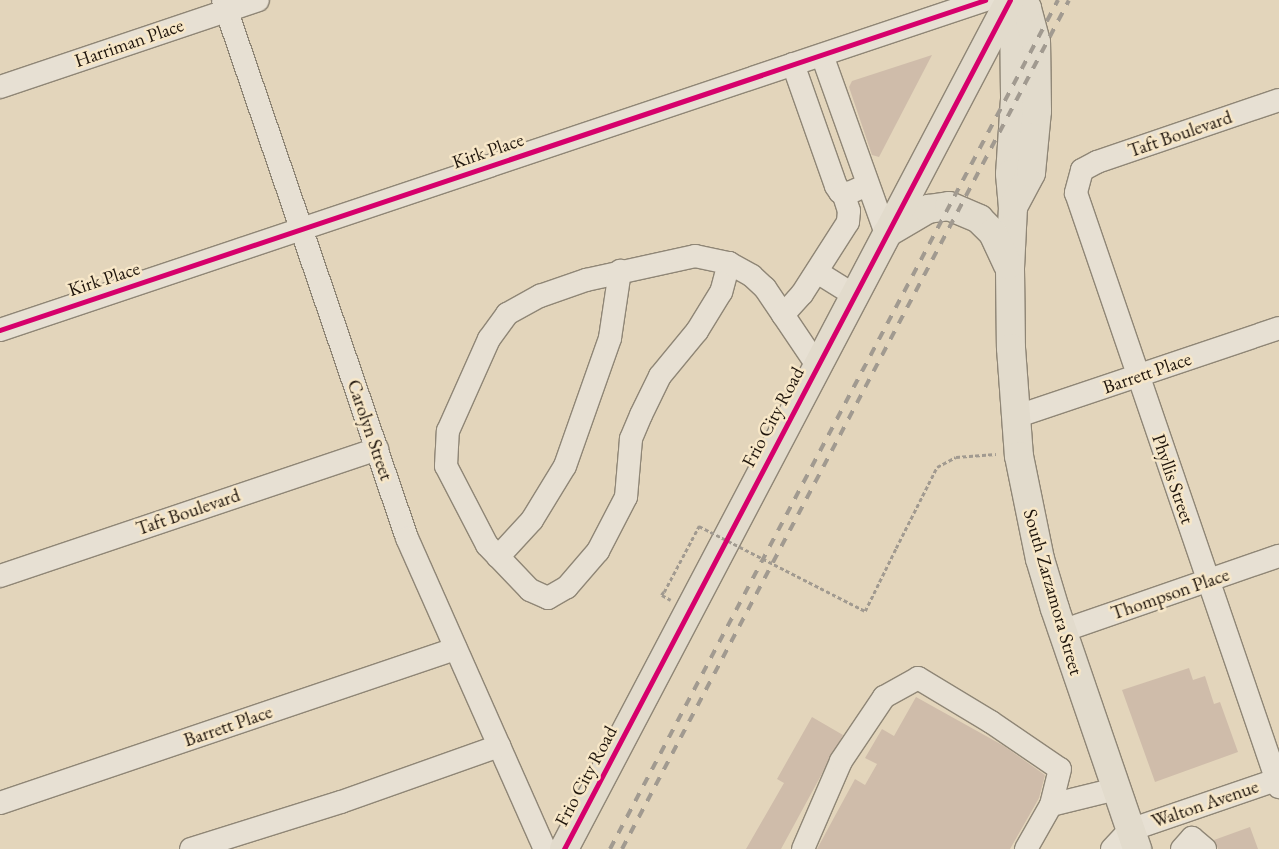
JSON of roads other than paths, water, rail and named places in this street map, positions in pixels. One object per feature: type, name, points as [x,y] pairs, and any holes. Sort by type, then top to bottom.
[{"type":"main road","name":"Frio City Road","points":[[556,847],[817,365],[1010,0]]},
{"type":"main road","name":"South Zarzamora Street","points":[[1014,0],[1015,120],[1010,174],[1013,207],[1010,269],[1015,417],[1027,504],[1062,631],[1116,789],[1126,843]]},
{"type":"main road","name":"South Zarzamora Street","points":[[1013,207],[1031,173],[1037,111],[1036,42],[1028,8],[1022,0]]},
{"type":"main road","points":[[886,234],[928,209],[949,206],[979,219],[994,233],[1010,269]]},
{"type":"street","name":"Harriman Place","points":[[0,87],[225,5],[258,0]]},
{"type":"street","name":"Kirk Place","points":[[0,330],[793,64],[938,8],[986,0]]},
{"type":"street","name":"Carolyn Street","points":[[225,5],[407,538],[499,746],[556,847]]},
{"type":"street","points":[[822,54],[886,234]]},
{"type":"street","points":[[783,315],[817,272],[848,222],[849,211],[838,187],[793,64]]},
{"type":"street","name":"Taft Boulevard","points":[[1082,170],[1097,162],[1279,100]]},
{"type":"street","name":"Phyllis Street","points":[[1082,170],[1076,193],[1278,782]]},
{"type":"street","points":[[838,187],[867,185]]},
{"type":"street","points":[[729,263],[721,292],[697,331],[660,376],[641,415],[631,439],[626,497],[598,551],[567,587],[548,598],[530,590],[498,557],[474,524],[446,466],[448,431],[489,339],[507,314],[540,296],[620,271],[695,256],[729,263],[752,276],[765,288],[817,365]]},
{"type":"street","points":[[498,557],[532,520],[565,466],[610,338],[620,271]]},
{"type":"street","points":[[817,272],[854,295]]},
{"type":"street","name":"Barrett Place","points":[[1015,417],[1279,328]]},
{"type":"street","name":"Taft Boulevard","points":[[0,576],[376,449]]},
{"type":"street","name":"Thompson Place","points":[[1062,631],[1279,556]]},
{"type":"street","name":"Barrett Place","points":[[0,802],[456,649]]},
{"type":"street","points":[[802,849],[841,761],[884,697],[918,678],[991,722],[1060,770],[1052,805],[1026,849]]},
{"type":"street","points":[[191,849],[351,799],[499,746]]},
{"type":"street","name":"Walton Avenue","points":[[1126,843],[1183,812],[1278,782]]},
{"type":"street","points":[[1052,805],[1116,789]]},
{"type":"street","points":[[1183,812],[1193,846]]},
{"type":"railway","points":[[610,849],[1058,0]]},
{"type":"railway","points":[[622,849],[1069,0]]}]
